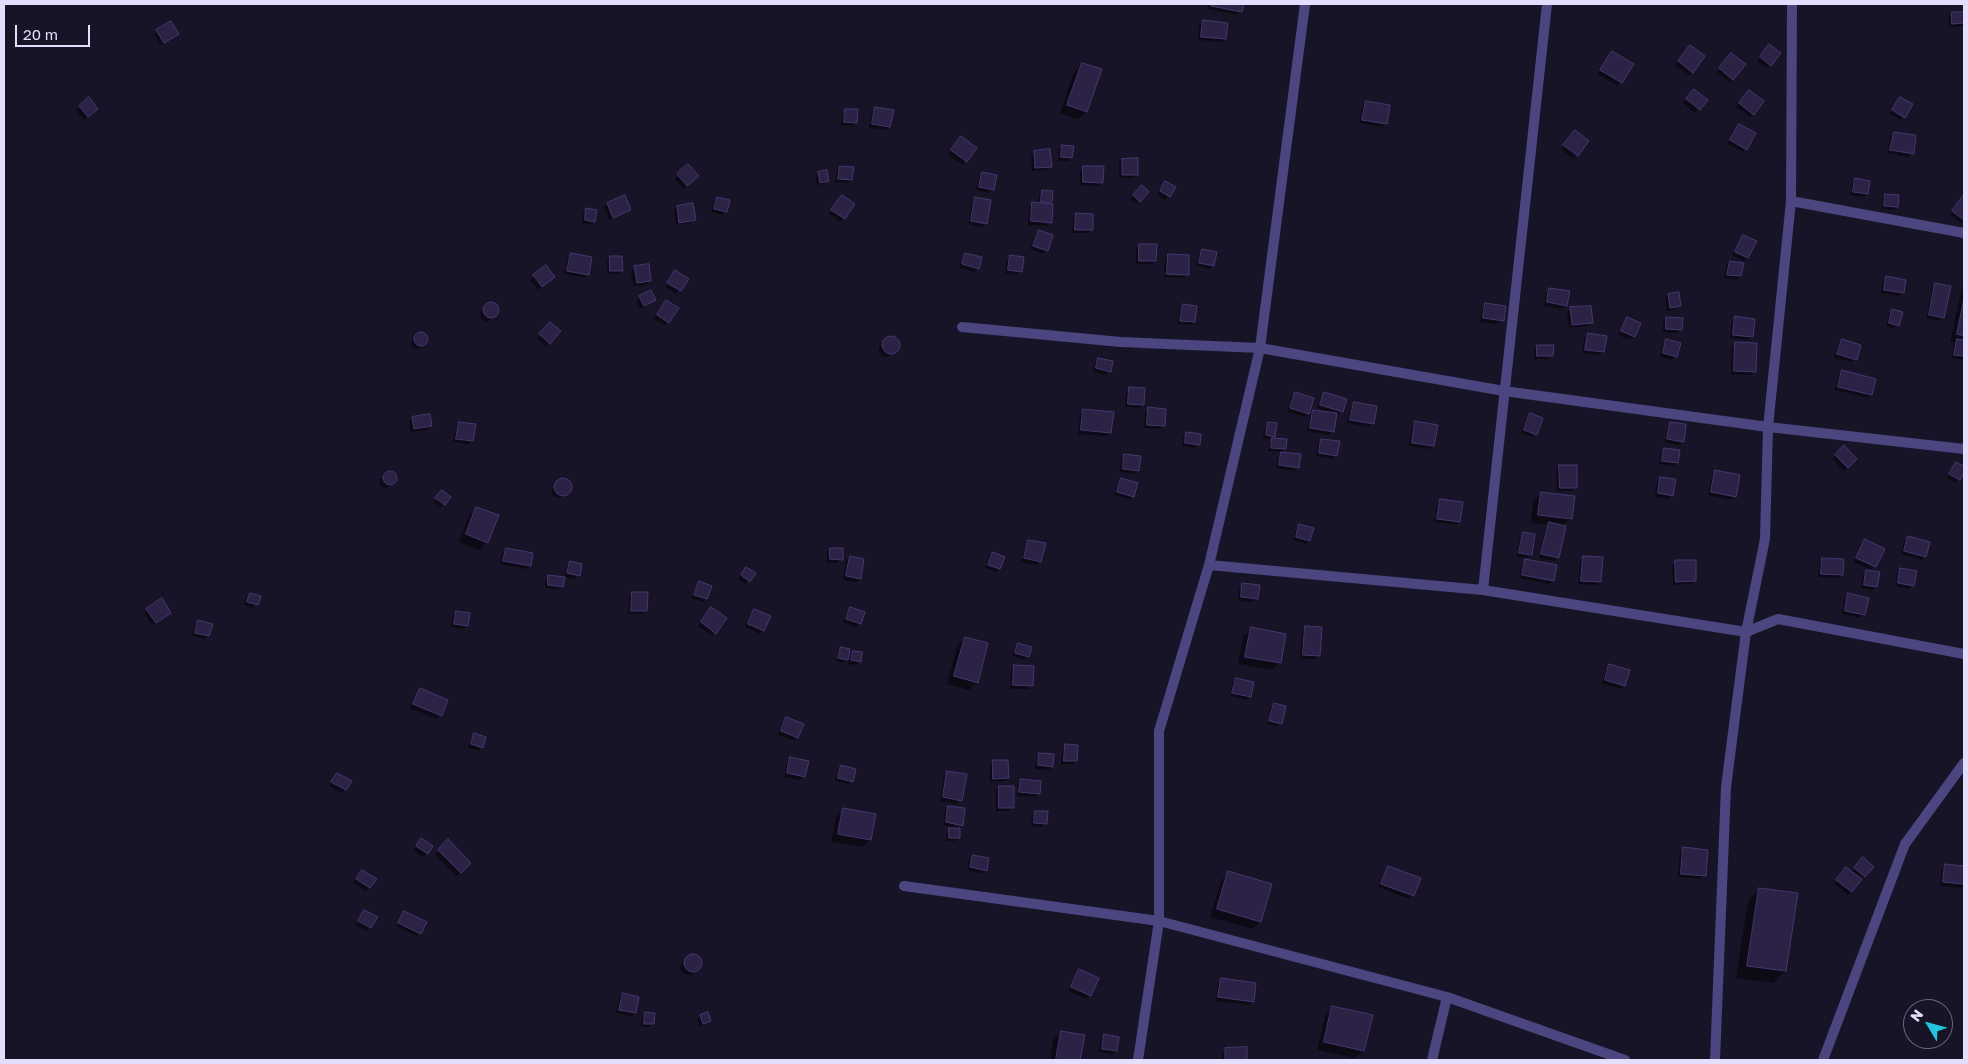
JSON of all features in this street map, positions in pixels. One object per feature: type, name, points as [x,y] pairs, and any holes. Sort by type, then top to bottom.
[{"type":"street","points":[[1138,1060],[1159,921],[1159,731],[1210,565],[1260,348],[1305,4]]},
{"type":"street","points":[[1483,590],[1547,4]]},
{"type":"street","points":[[1715,1060],[1726,787],[1746,632],[1766,539],[1768,427],[1791,201],[1792,4]]},
{"type":"street","points":[[1791,201],[1964,233]]},
{"type":"street","points":[[962,327],[1121,342],[1260,348],[1504,391],[1768,427],[1964,449]]},
{"type":"street","points":[[1210,565],[1483,590],[1746,632],[1778,619],[1964,654]]},
{"type":"street","points":[[1823,1060],[1905,844],[1964,763]]},
{"type":"street","points":[[904,886],[1159,921],[1447,998],[1626,1060]]},
{"type":"street","points":[[1432,1060],[1447,998]]},
{"type":"building","points":[[1211,4],[1244,4],[1242,12],[1211,6]]},
{"type":"building","points":[[1952,12],[1964,12],[1964,23],[1952,24]]},
{"type":"building","points":[[1203,20],[1228,23],[1226,39],[1201,37]]},
{"type":"building","points":[[171,21],[179,34],[164,43],[156,30]]},
{"type":"building","points":[[1769,44],[1781,53],[1771,66],[1760,57]]},
{"type":"building","points":[[1690,45],[1705,56],[1693,73],[1678,61]]},
{"type":"building","points":[[1612,51],[1634,64],[1622,83],[1600,70]]},
{"type":"building","points":[[1731,53],[1746,64],[1733,80],[1719,68]]},
{"type":"building","points":[[1082,63],[1102,69],[1087,112],[1067,105]]},
{"type":"building","points":[[1694,89],[1708,100],[1700,110],[1686,99]]},
{"type":"building","points":[[1749,90],[1764,101],[1754,115],[1739,103]]},
{"type":"building","points":[[89,97],[98,109],[88,117],[79,106]]},
{"type":"building","points":[[1900,97],[1913,104],[1905,118],[1892,110]]},
{"type":"building","points":[[1366,101],[1390,105],[1387,124],[1362,120]]},
{"type":"building","points":[[875,107],[894,110],[890,127],[872,124]]},
{"type":"building","points":[[845,109],[858,109],[857,123],[844,122]]},
{"type":"building","points":[[1739,124],[1756,133],[1747,150],[1730,140]]},
{"type":"building","points":[[1575,130],[1589,141],[1578,156],[1563,145]]},
{"type":"building","points":[[1894,132],[1916,135],[1914,154],[1890,150]]},
{"type":"building","points":[[961,136],[977,148],[967,162],[951,150]]},
{"type":"building","points":[[1062,145],[1074,146],[1072,158],[1061,157]]},
{"type":"building","points":[[1050,149],[1052,167],[1035,168],[1034,151]]},
{"type":"building","points":[[1138,158],[1138,175],[1122,175],[1122,159]]},
{"type":"building","points":[[688,164],[699,176],[687,186],[677,174]]},
{"type":"building","points":[[840,166],[854,167],[852,180],[838,179]]},
{"type":"building","points":[[1083,166],[1104,166],[1103,183],[1083,182]]},
{"type":"building","points":[[827,170],[829,181],[820,183],[818,172]]},
{"type":"building","points":[[982,172],[997,175],[994,190],[979,187]]},
{"type":"building","points":[[1855,178],[1870,181],[1868,194],[1853,192]]},
{"type":"building","points":[[1165,181],[1176,187],[1170,197],[1160,191]]},
{"type":"building","points":[[1142,185],[1149,192],[1140,202],[1133,195]]},
{"type":"building","points":[[1042,190],[1053,191],[1052,202],[1041,202]]},
{"type":"building","points":[[1885,194],[1899,195],[1898,207],[1884,206]]},
{"type":"building","points":[[625,195],[631,210],[613,218],[607,203]]},
{"type":"building","points":[[842,195],[855,204],[845,219],[831,210]]},
{"type":"building","points":[[717,197],[730,200],[727,212],[714,209]]},
{"type":"building","points":[[975,197],[991,200],[987,224],[971,221]]},
{"type":"building","points":[[1964,197],[1964,220],[1952,211]]},
{"type":"building","points":[[1032,202],[1053,204],[1052,223],[1031,221]]},
{"type":"building","points":[[693,203],[696,220],[679,223],[677,206]]},
{"type":"building","points":[[586,208],[597,210],[595,222],[585,220]]},
{"type":"building","points":[[1076,213],[1093,214],[1093,230],[1075,230]]},
{"type":"building","points":[[1039,230],[1053,235],[1048,251],[1033,246]]},
{"type":"building","points":[[1743,235],[1757,241],[1748,258],[1735,252]]},
{"type":"building","points":[[1139,244],[1157,244],[1156,261],[1139,261]]},
{"type":"building","points":[[1202,249],[1217,252],[1214,266],[1199,263]]},
{"type":"building","points":[[571,253],[592,257],[589,275],[567,271]]},
{"type":"building","points":[[965,253],[982,257],[979,269],[962,264]]},
{"type":"building","points":[[1168,254],[1189,255],[1189,275],[1167,274]]},
{"type":"building","points":[[1010,255],[1024,257],[1022,272],[1008,270]]},
{"type":"building","points":[[610,256],[622,256],[623,271],[610,271]]},
{"type":"building","points":[[1730,261],[1744,263],[1741,276],[1727,275]]},
{"type":"building","points":[[649,264],[651,281],[637,283],[634,266]]},
{"type":"building","points":[[546,265],[555,277],[542,287],[533,275]]},
{"type":"building","points":[[675,270],[689,279],[681,291],[667,283]]},
{"type":"building","points":[[1886,276],[1906,280],[1904,293],[1884,290]]},
{"type":"building","points":[[1935,283],[1951,286],[1944,318],[1929,315]]},
{"type":"building","points":[[1549,288],[1570,291],[1567,306],[1547,302]]},
{"type":"building","points":[[651,290],[656,300],[644,306],[639,296]]},
{"type":"building","points":[[1679,292],[1681,306],[1670,308],[1668,294]]},
{"type":"building","points":[[1964,299],[1964,336],[1957,334]]},
{"type":"building","points":[[666,300],[679,308],[669,323],[657,315]]},
{"type":"building","points":[[488,302],[494,302],[499,307],[497,316],[488,318],[483,313],[483,307]]},
{"type":"building","points":[[1485,303],[1506,306],[1504,321],[1483,318]]},
{"type":"building","points":[[1183,304],[1197,306],[1195,322],[1180,321]]},
{"type":"building","points":[[1591,306],[1593,323],[1572,325],[1570,307]]},
{"type":"building","points":[[1892,309],[1903,312],[1899,326],[1889,323]]},
{"type":"building","points":[[1735,316],[1755,319],[1753,337],[1733,335]]},
{"type":"building","points":[[1627,317],[1641,323],[1635,337],[1621,331]]},
{"type":"building","points":[[1666,317],[1683,318],[1682,330],[1666,329]]},
{"type":"building","points":[[550,322],[561,331],[550,344],[539,334]]},
{"type":"building","points":[[418,332],[424,332],[428,339],[424,346],[418,346],[414,342],[414,336]]},
{"type":"building","points":[[1588,333],[1607,336],[1604,352],[1585,350]]},
{"type":"building","points":[[887,336],[895,336],[900,341],[898,352],[887,354],[882,349],[882,341]]},
{"type":"building","points":[[1666,339],[1681,343],[1677,357],[1663,353]]},
{"type":"building","points":[[1842,339],[1861,345],[1857,360],[1837,354]]},
{"type":"building","points":[[1957,339],[1964,340],[1964,356],[1954,355]]},
{"type":"building","points":[[1735,342],[1757,343],[1756,372],[1734,371]]},
{"type":"building","points":[[1537,345],[1554,345],[1553,356],[1537,356]]},
{"type":"building","points":[[1098,358],[1113,361],[1111,372],[1096,368]]},
{"type":"building","points":[[1842,370],[1876,379],[1872,395],[1838,387]]},
{"type":"building","points":[[1129,387],[1145,388],[1144,405],[1128,404]]},
{"type":"building","points":[[1295,392],[1314,398],[1309,414],[1290,408]]},
{"type":"building","points":[[1324,392],[1347,399],[1343,412],[1320,405]]},
{"type":"building","points":[[1354,402],[1377,406],[1374,424],[1350,420]]},
{"type":"building","points":[[1148,407],[1166,409],[1165,426],[1147,425]]},
{"type":"building","points":[[1083,409],[1114,412],[1111,433],[1081,430]]},
{"type":"building","points":[[1313,410],[1337,413],[1334,432],[1310,428]]},
{"type":"building","points":[[1530,413],[1543,418],[1537,435],[1524,430]]},
{"type":"building","points":[[430,414],[432,426],[414,429],[412,417]]},
{"type":"building","points":[[1415,421],[1438,425],[1434,446],[1412,443]]},
{"type":"building","points":[[459,422],[476,424],[473,441],[456,439]]},
{"type":"building","points":[[1268,422],[1277,423],[1275,437],[1266,435]]},
{"type":"building","points":[[1670,422],[1686,424],[1684,442],[1667,439]]},
{"type":"building","points":[[1186,432],[1201,434],[1200,445],[1185,443]]},
{"type":"building","points":[[1272,438],[1287,439],[1286,449],[1271,448]]},
{"type":"building","points":[[1321,439],[1340,441],[1337,456],[1319,453]]},
{"type":"building","points":[[1844,445],[1857,459],[1848,468],[1835,455]]},
{"type":"building","points":[[1664,448],[1680,450],[1678,463],[1662,461]]},
{"type":"building","points":[[1281,452],[1301,454],[1299,468],[1279,465]]},
{"type":"building","points":[[1124,454],[1141,456],[1139,471],[1123,469]]},
{"type":"building","points":[[1956,462],[1964,466],[1964,473],[1960,480],[1949,474]]},
{"type":"building","points":[[1559,465],[1577,465],[1577,488],[1560,488]]},
{"type":"building","points":[[1715,470],[1740,475],[1736,497],[1711,492]]},
{"type":"building","points":[[387,471],[393,471],[397,478],[393,485],[387,485],[383,481],[383,475]]},
{"type":"building","points":[[1660,477],[1676,479],[1673,496],[1658,493]]},
{"type":"building","points":[[563,478],[569,481],[572,487],[569,493],[563,496],[557,493],[554,487],[557,481]]},
{"type":"building","points":[[1121,478],[1138,483],[1134,497],[1117,492]]},
{"type":"building","points":[[442,490],[451,497],[445,505],[435,498]]},
{"type":"building","points":[[1541,492],[1575,496],[1572,519],[1538,515]]},
{"type":"building","points":[[1440,499],[1463,502],[1460,522],[1437,519]]},
{"type":"building","points":[[476,507],[499,515],[488,543],[466,534]]},
{"type":"building","points":[[1549,522],[1566,526],[1559,558],[1541,554]]},
{"type":"building","points":[[1299,524],[1314,528],[1310,541],[1296,537]]},
{"type":"building","points":[[1523,532],[1535,534],[1532,555],[1519,553]]},
{"type":"building","points":[[1908,536],[1930,542],[1926,557],[1904,551]]},
{"type":"building","points":[[1865,539],[1885,549],[1876,567],[1856,558]]},
{"type":"building","points":[[1028,540],[1046,543],[1041,562],[1024,558]]},
{"type":"building","points":[[506,548],[533,553],[531,566],[503,561]]},
{"type":"building","points":[[830,548],[843,548],[843,560],[830,559]]},
{"type":"building","points":[[993,552],[1005,557],[1000,569],[988,565]]},
{"type":"building","points":[[850,556],[864,559],[861,579],[846,576]]},
{"type":"building","points":[[1583,556],[1603,557],[1601,582],[1581,581]]},
{"type":"building","points":[[1822,558],[1844,559],[1843,575],[1821,574]]},
{"type":"building","points":[[1525,559],[1557,565],[1554,581],[1522,575]]},
{"type":"building","points":[[1675,560],[1696,560],[1696,581],[1676,582]]},
{"type":"building","points":[[570,561],[582,564],[580,576],[567,573]]},
{"type":"building","points":[[746,567],[756,573],[750,582],[741,575]]},
{"type":"building","points":[[1900,568],[1917,571],[1914,586],[1898,583]]},
{"type":"building","points":[[1866,570],[1880,572],[1877,587],[1864,585]]},
{"type":"building","points":[[548,575],[565,577],[563,587],[548,585]]},
{"type":"building","points":[[699,581],[712,586],[707,599],[694,595]]},
{"type":"building","points":[[1242,583],[1260,585],[1258,599],[1241,597]]},
{"type":"building","points":[[632,592],[648,592],[647,611],[631,611]]},
{"type":"building","points":[[250,593],[261,596],[258,605],[247,602]]},
{"type":"building","points":[[1848,593],[1869,598],[1865,615],[1845,611]]},
{"type":"building","points":[[162,598],[171,613],[156,623],[146,609]]},
{"type":"building","points":[[711,607],[727,618],[716,634],[701,622]]},
{"type":"building","points":[[850,607],[865,612],[861,624],[846,619]]},
{"type":"building","points":[[754,609],[771,616],[764,631],[748,624]]},
{"type":"building","points":[[456,611],[470,613],[468,626],[454,624]]},
{"type":"building","points":[[198,620],[213,624],[209,636],[195,633]]},
{"type":"building","points":[[1305,626],[1322,627],[1320,656],[1303,655]]},
{"type":"building","points":[[1251,627],[1286,634],[1281,663],[1245,657]]},
{"type":"building","points":[[965,637],[988,643],[978,683],[954,676]]},
{"type":"building","points":[[1018,643],[1032,647],[1029,657],[1015,653]]},
{"type":"building","points":[[841,647],[850,649],[848,660],[838,658]]},
{"type":"building","points":[[853,651],[862,652],[861,662],[851,660]]},
{"type":"building","points":[[1609,664],[1630,670],[1625,686],[1605,680]]},
{"type":"building","points":[[1014,665],[1034,666],[1033,686],[1013,685]]},
{"type":"building","points":[[1236,678],[1254,682],[1251,697],[1232,693]]},
{"type":"building","points":[[420,688],[448,700],[442,716],[413,704]]},
{"type":"building","points":[[1274,703],[1286,706],[1282,724],[1269,721]]},
{"type":"building","points":[[786,717],[804,724],[798,738],[781,731]]},
{"type":"building","points":[[474,733],[486,737],[483,748],[471,744]]},
{"type":"building","points":[[1065,744],[1078,745],[1077,761],[1064,761]]},
{"type":"building","points":[[1039,753],[1054,754],[1053,767],[1038,765]]},
{"type":"building","points":[[790,757],[809,761],[805,777],[787,773]]},
{"type":"building","points":[[993,760],[1008,760],[1009,778],[993,779]]},
{"type":"building","points":[[841,765],[856,769],[853,782],[838,778]]},
{"type":"building","points":[[947,771],[967,774],[962,801],[943,797]]},
{"type":"building","points":[[337,773],[352,781],[346,790],[331,782]]},
{"type":"building","points":[[1021,779],[1041,781],[1040,794],[1019,792]]},
{"type":"building","points":[[999,786],[1014,786],[1014,808],[999,808]]},
{"type":"building","points":[[948,806],[965,808],[963,826],[946,822]]},
{"type":"building","points":[[843,808],[876,814],[871,840],[838,834]]},
{"type":"building","points":[[1035,811],[1048,811],[1047,824],[1034,823]]},
{"type":"building","points":[[949,828],[960,828],[960,838],[949,838]]},
{"type":"building","points":[[421,838],[433,846],[428,854],[416,846]]},
{"type":"building","points":[[448,839],[471,863],[461,873],[438,850]]},
{"type":"building","points":[[1683,847],[1708,850],[1706,876],[1681,874]]},
{"type":"building","points":[[973,855],[989,858],[987,871],[970,867]]},
{"type":"building","points":[[1863,857],[1874,867],[1865,877],[1854,868]]},
{"type":"building","points":[[1945,864],[1964,866],[1964,884],[1943,882]]},
{"type":"building","points":[[1388,866],[1421,878],[1414,896],[1381,884]]},
{"type":"building","points":[[1846,867],[1862,879],[1852,892],[1836,880]]},
{"type":"building","points":[[362,870],[377,879],[370,888],[356,879]]},
{"type":"building","points":[[1228,871],[1272,884],[1261,922],[1217,909]]},
{"type":"building","points":[[1759,888],[1798,893],[1786,971],[1747,966]]},
{"type":"building","points":[[364,910],[378,917],[371,928],[358,921]]},
{"type":"building","points":[[404,911],[427,922],[421,934],[398,923]]},
{"type":"building","points":[[689,954],[697,954],[702,959],[700,970],[689,972],[684,967],[684,959]]},
{"type":"building","points":[[1079,969],[1099,978],[1091,996],[1071,987]]},
{"type":"building","points":[[1221,978],[1256,983],[1254,1002],[1218,997]]},
{"type":"building","points":[[623,993],[639,997],[636,1013],[619,1010]]},
{"type":"building","points":[[1332,1006],[1373,1015],[1364,1051],[1324,1042]]},
{"type":"building","points":[[645,1012],[655,1013],[654,1024],[644,1024]]},
{"type":"building","points":[[708,1012],[711,1021],[703,1024],[700,1015]]},
{"type":"building","points":[[1061,1031],[1085,1035],[1080,1060],[1056,1060]]},
{"type":"building","points":[[1104,1034],[1119,1037],[1117,1051],[1102,1049]]},
{"type":"building","points":[[1247,1047],[1247,1060],[1225,1060],[1225,1048]]}]
